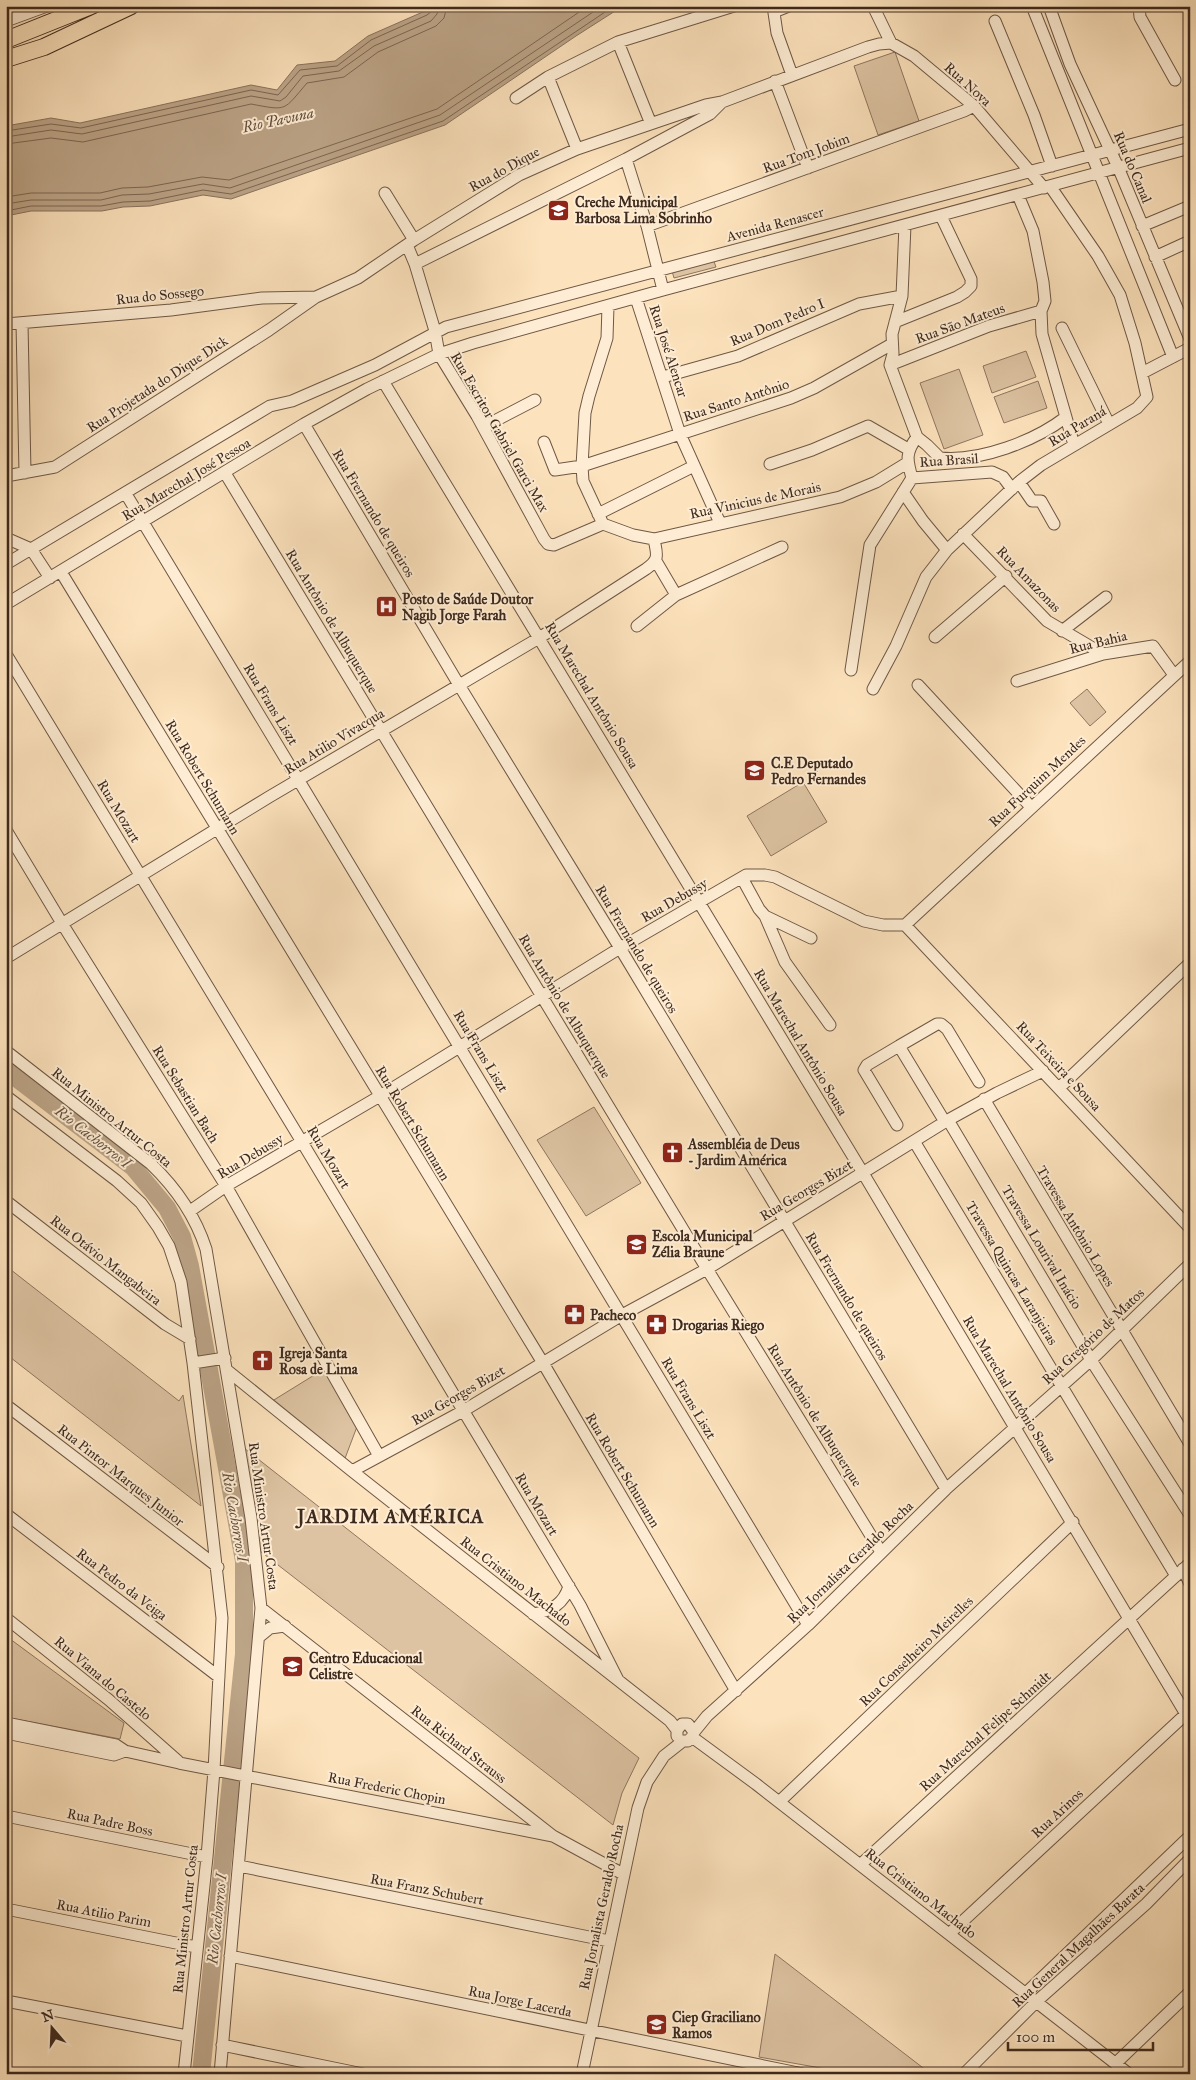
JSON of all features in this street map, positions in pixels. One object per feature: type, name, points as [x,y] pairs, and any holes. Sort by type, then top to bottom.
[{"type":"highway","points":[[6,40],[91,6]]},
{"type":"highway","points":[[6,59],[44,47],[131,6]]},
{"type":"street","points":[[6,21],[46,6]]},
{"type":"street","points":[[516,98],[548,77],[618,42],[734,6]]},
{"type":"street","points":[[789,6],[774,9],[777,33],[792,75]]},
{"type":"street","points":[[873,6],[891,43]]},
{"type":"street","points":[[1032,6],[1173,357]]},
{"type":"street","name":"Rua do Canal","points":[[1049,6],[1070,64],[1118,167],[1190,339]]},
{"type":"street","points":[[1139,6],[1140,17],[1175,80]]},
{"type":"street","points":[[995,21],[1034,115],[1052,166]]},
{"type":"street","points":[[618,42],[648,125],[652,145]]},
{"type":"street","name":"Rua do Dique","points":[[316,297],[358,278],[519,175],[577,149],[706,105],[722,102],[868,47],[891,43]]},
{"type":"street","name":"Rua Nova","points":[[891,43],[914,56],[974,106],[1031,172],[1047,187],[1098,256],[1120,295],[1125,307],[1143,378]]},
{"type":"street","points":[[548,77],[577,149]]},
{"type":"street","points":[[775,81],[808,168]]},
{"type":"street","name":"Rua do Dique","points":[[415,264],[626,159],[710,114],[722,102]]},
{"type":"street","name":"Rua Tom Jobim","points":[[647,226],[974,106]]},
{"type":"street","name":"Avenida Renascer","points":[[375,365],[446,327],[1190,129]]},
{"type":"street","points":[[384,381],[439,354],[663,290],[1190,148]]},
{"type":"street","points":[[626,159],[647,226],[663,290]]},
{"type":"street","name":"Rua Escritor Gabriel Garci Max","points":[[385,193],[411,243],[415,264],[436,332],[439,354],[484,427],[548,544],[554,545],[563,542],[601,519]]},
{"type":"street","points":[[1018,195],[1033,231],[1045,301],[1041,311],[1042,334],[1074,445]]},
{"type":"street","points":[[1142,226],[1190,206]]},
{"type":"street","points":[[895,322],[957,297],[966,292],[971,286],[971,279],[941,216]]},
{"type":"street","points":[[905,225],[902,296],[895,322],[892,344],[893,354],[890,365],[917,437],[940,458],[960,458],[992,452],[1054,426],[1066,417]]},
{"type":"street","points":[[1155,257],[1190,241]]},
{"type":"street","name":"Rua Dom Pedro I","points":[[663,377],[738,356],[859,304],[902,296]]},
{"type":"street","name":"Rua do Sossego","points":[[6,324],[171,310],[262,298],[316,297]]},
{"type":"street","name":"Rua Projetada do Dique Dick","points":[[6,476],[55,467],[269,330],[316,297]]},
{"type":"street","name":"Rua José Alencar","points":[[636,298],[680,434],[720,523]]},
{"type":"street","points":[[608,306],[607,338],[587,405],[582,466],[583,481],[601,519],[694,466]]},
{"type":"street","name":"Rua São Mateus","points":[[890,365],[990,326],[1041,311]]},
{"type":"street","points":[[22,323],[25,473]]},
{"type":"street","points":[[1062,328],[1109,424]]},
{"type":"street","name":"Rua Santo Antônio","points":[[544,442],[555,470],[582,466],[777,403],[814,388],[892,344]]},
{"type":"street","points":[[1143,378],[1173,357],[1190,348]]},
{"type":"street","name":"Rua Marechal José Pessoa","points":[[6,564],[126,494],[270,406],[292,400],[375,365]]},
{"type":"street","name":"Rua Paraná","points":[[873,688],[896,646],[926,577],[947,550],[1015,485],[1074,445],[1143,403],[1147,397],[1143,378]]},
{"type":"street","name":"Rua Marechal José Pessoa","points":[[6,604],[304,424],[384,381]]},
{"type":"street","name":"Rua Marechal Antônio Sousa","points":[[384,381],[863,1173],[1188,1717]]},
{"type":"street","points":[[484,427],[535,400]]},
{"type":"street","name":"Rua Frernando de queiros","points":[[304,424],[458,685],[620,948],[946,1489]]},
{"type":"street","points":[[770,464],[830,443],[868,426],[908,449]]},
{"type":"street","points":[[851,670],[870,545],[912,478],[908,463],[908,449],[917,437]]},
{"type":"street","points":[[992,452],[998,474],[1015,485],[1032,501],[1041,501],[1054,524]]},
{"type":"street","name":"Rua Vinicius de Morais","points":[[601,519],[633,535],[654,539],[840,497],[876,482],[908,463]]},
{"type":"street","name":"Rua Brasil","points":[[912,478],[987,472],[998,474]]},
{"type":"street","name":"Rua Antônio de Albuquerque","points":[[225,473],[542,998],[881,1552]]},
{"type":"street","points":[[904,492],[923,521],[947,550]]},
{"type":"street","name":"Rua Frans Liszt","points":[[126,494],[808,1625]]},
{"type":"street","name":"Rua Amazonas","points":[[964,534],[1047,620],[1062,631],[1103,654]]},
{"type":"street","points":[[6,538],[31,549],[50,578]]},
{"type":"street","points":[[654,539],[656,561],[676,594]]},
{"type":"street","points":[[637,626],[676,594],[782,547]]},
{"type":"street","name":"Rua Atilio Vivacqua","points":[[6,958],[381,730],[540,638],[656,561]]},
{"type":"street","name":"Rua Robert Schumann","points":[[61,572],[543,1363],[736,1691]]},
{"type":"street","points":[[935,637],[1006,576]]},
{"type":"street","points":[[1062,631],[1106,597]]},
{"type":"street","name":"Rua Bahia","points":[[1017,681],[1103,654],[1153,646],[1174,675]]},
{"type":"street","name":"Rua Mozart","points":[[6,654],[569,1586],[618,1680]]},
{"type":"street","name":"Rua Furquim Mendes","points":[[905,925],[1190,661]]},
{"type":"street","points":[[918,685],[1031,807]]},
{"type":"street","name":"Rua Sebastian Bach","points":[[6,830],[226,1186],[379,1456]]},
{"type":"street","name":"Rua Debussy","points":[[190,1211],[226,1186],[380,1096],[542,998],[620,948],[742,878],[756,875],[775,878],[864,921],[883,925],[905,925]]},
{"type":"street","points":[[742,878],[759,909],[765,916],[785,962],[830,1025]]},
{"type":"street","points":[[765,916],[810,938]]},
{"type":"street","name":"Rua Teixeira e Sousa","points":[[905,925],[1190,1228]]},
{"type":"street","points":[[1059,1088],[1190,963]]},
{"type":"street","points":[[897,1124],[864,1070],[867,1065],[937,1024],[941,1024],[947,1029],[979,1082]]},
{"type":"street","name":"Travessa Lourival Inácio","points":[[899,1046],[947,1121],[1091,1360],[1190,1516]]},
{"type":"street","name":"Rua Ministro Artur Costa","points":[[6,1051],[151,1164],[167,1180],[190,1211],[206,1249],[222,1359],[228,1371],[253,1527],[261,1608],[243,1775],[239,1866],[220,2074]]},
{"type":"street","name":"Rua Georges Bizet","points":[[352,1472],[463,1411],[622,1316],[707,1269],[914,1140],[984,1099],[1044,1071]]},
{"type":"street","name":"Rua Ministro Artur Costa","points":[[6,1096],[117,1180],[141,1203],[150,1215],[168,1246],[178,1271],[190,1339],[197,1363],[222,1618],[218,1771],[196,1947],[184,2074]]},
{"type":"street","name":"Travessa Antônio Lopes","points":[[984,1099],[1190,1444]]},
{"type":"street","name":"Travessa Quincas Laranjeiras","points":[[914,1140],[1063,1385],[1183,1569],[1190,1584]]},
{"type":"street","name":"Rua Otávio Mangabeira","points":[[6,1201],[165,1324],[190,1339]]},
{"type":"street","name":"Rua Gregório de Matos","points":[[1015,1429],[1091,1360],[1190,1264]]},
{"type":"street","points":[[197,1363],[222,1359]]},
{"type":"street","name":"Rua Cristiano Machado","points":[[228,1371],[352,1472],[618,1680],[779,1802],[1129,2074]]},
{"type":"street","name":"Rua Pintor Marques Junior","points":[[6,1405],[218,1566]]},
{"type":"street","name":"Rua Jornalista Geraldo Rocha","points":[[582,2074],[623,1874],[642,1795],[655,1769],[683,1730],[707,1716],[736,1691],[808,1625],[946,1489],[1015,1429]]},
{"type":"street","name":"Rua Pedro da Veiga","points":[[6,1514],[219,1677]]},
{"type":"street","name":"Rua Conselheiro Meirelles","points":[[779,1802],[1072,1522]]},
{"type":"street","name":"Rua Marechal Felipe Schmidt","points":[[860,1865],[1183,1569]]},
{"type":"street","points":[[534,1614],[543,1612],[560,1603],[566,1596],[569,1586]]},
{"type":"street","name":"Rua Richard Strauss","points":[[261,1608],[553,1836],[623,1874]]},
{"type":"street","name":"Rua Viana do Castelo","points":[[6,1618],[109,1700],[179,1763]]},
{"type":"street","points":[[259,1637],[270,1628],[284,1626]]},
{"type":"street","name":"Rua Arinos","points":[[949,1934],[1188,1717]]},
{"type":"street","points":[[6,1723],[116,1746],[125,1751]]},
{"type":"street","points":[[6,1733],[114,1755],[125,1751]]},
{"type":"street","name":"Rua Frederic Chopin","points":[[125,1751],[218,1771],[553,1836]]},
{"type":"street","name":"Rua Padre Boss","points":[[6,1816],[207,1857]]},
{"type":"street","name":"Rua General Magalhães Barata","points":[[1026,1994],[1190,1836]]},
{"type":"street","name":"Rua General Magalhães Barata","points":[[964,2074],[1037,2001],[1146,1904],[1190,1859]]},
{"type":"street","name":"Rua Franz Schubert","points":[[239,1866],[609,1941]]},
{"type":"street","points":[[1134,1891],[1146,1904]]},
{"type":"street","name":"Rua Atilio Parim","points":[[6,1909],[196,1947]]},
{"type":"street","name":"Rua Jorge Lacerda","points":[[230,1956],[803,2074]]},
{"type":"street","points":[[1116,2064],[1190,1992]]},
{"type":"street","points":[[6,2001],[187,2036]]},
{"type":"street","points":[[222,2045],[363,2074]]},
{"type":"shaded area","points":[[895,52],[919,121],[878,135],[854,66]]},
{"type":"shaded area","points":[[713,259],[716,267],[674,278],[672,271]]},
{"type":"shaded area","points":[[1026,351],[1036,377],[992,393],[983,366]]},
{"type":"shaded area","points":[[959,369],[983,435],[944,449],[920,383]]},
{"type":"shaded area","points":[[1038,381],[1047,408],[1004,423],[994,397]]},
{"type":"shaded area","points":[[1087,689],[1106,712],[1090,726],[1070,703]]},
{"type":"shaded area","points":[[803,782],[827,822],[771,856],[747,816]]},
{"type":"shaded area","points":[[594,1107],[641,1183],[586,1216],[537,1140]]},
{"type":"shaded area","points":[[6,1266],[179,1401],[183,1395],[201,1506],[6,1354]]},
{"type":"shaded area","points":[[324,1369],[358,1424],[344,1461],[269,1403]]},
{"type":"shaded area","points":[[244,1448],[639,1758],[622,1793],[613,1825],[260,1551]]},
{"type":"shaded area","points":[[6,1636],[124,1723],[120,1739],[6,1717]]},
{"type":"shaded area","points":[[775,1954],[931,2074],[854,2074],[759,2057]]},
{"type":"water","name":"Rio Pavuna","points":[[430,6],[623,6],[445,125],[231,199],[203,195],[150,206],[123,207],[102,211],[31,211],[6,216],[6,126],[51,118],[80,123],[251,85],[277,90],[297,65],[335,61],[368,36],[425,11]]},
{"type":"waterway","name":"Rio Cachorros I","points":[[6,1070],[133,1167],[167,1208],[182,1237],[190,1266],[244,1561],[244,1654],[201,2074]]},
{"type":"place","name":"Creche Municipal Barbosa Lima Sobrinho","points":[[559,210]]},
{"type":"place","name":"Posto de Saúde Doutor Nagib Jorge Farah","points":[[386,607]]},
{"type":"place","name":"C.E Deputado Pedro Fernandes","points":[[755,771]]},
{"type":"place","name":"Assembléia de Deus - Jardim América","points":[[672,1152]]},
{"type":"place","name":"Escola Municipal Zélia Braune","points":[[636,1244]]},
{"type":"place","name":"Pacheco","points":[[574,1315]]},
{"type":"place","name":"Drogarias Riego","points":[[656,1325]]},
{"type":"place","name":"Igreja Santa Rosa de Lima","points":[[263,1361]]},
{"type":"place","name":"Centro Educacional Celistre","points":[[293,1666]]},
{"type":"place","name":"Ciep Graciliano Ramos","points":[[656,2025]]},
{"type":"district","name":"JARDIM AMÉRICA","points":[[391,1516]]}]
